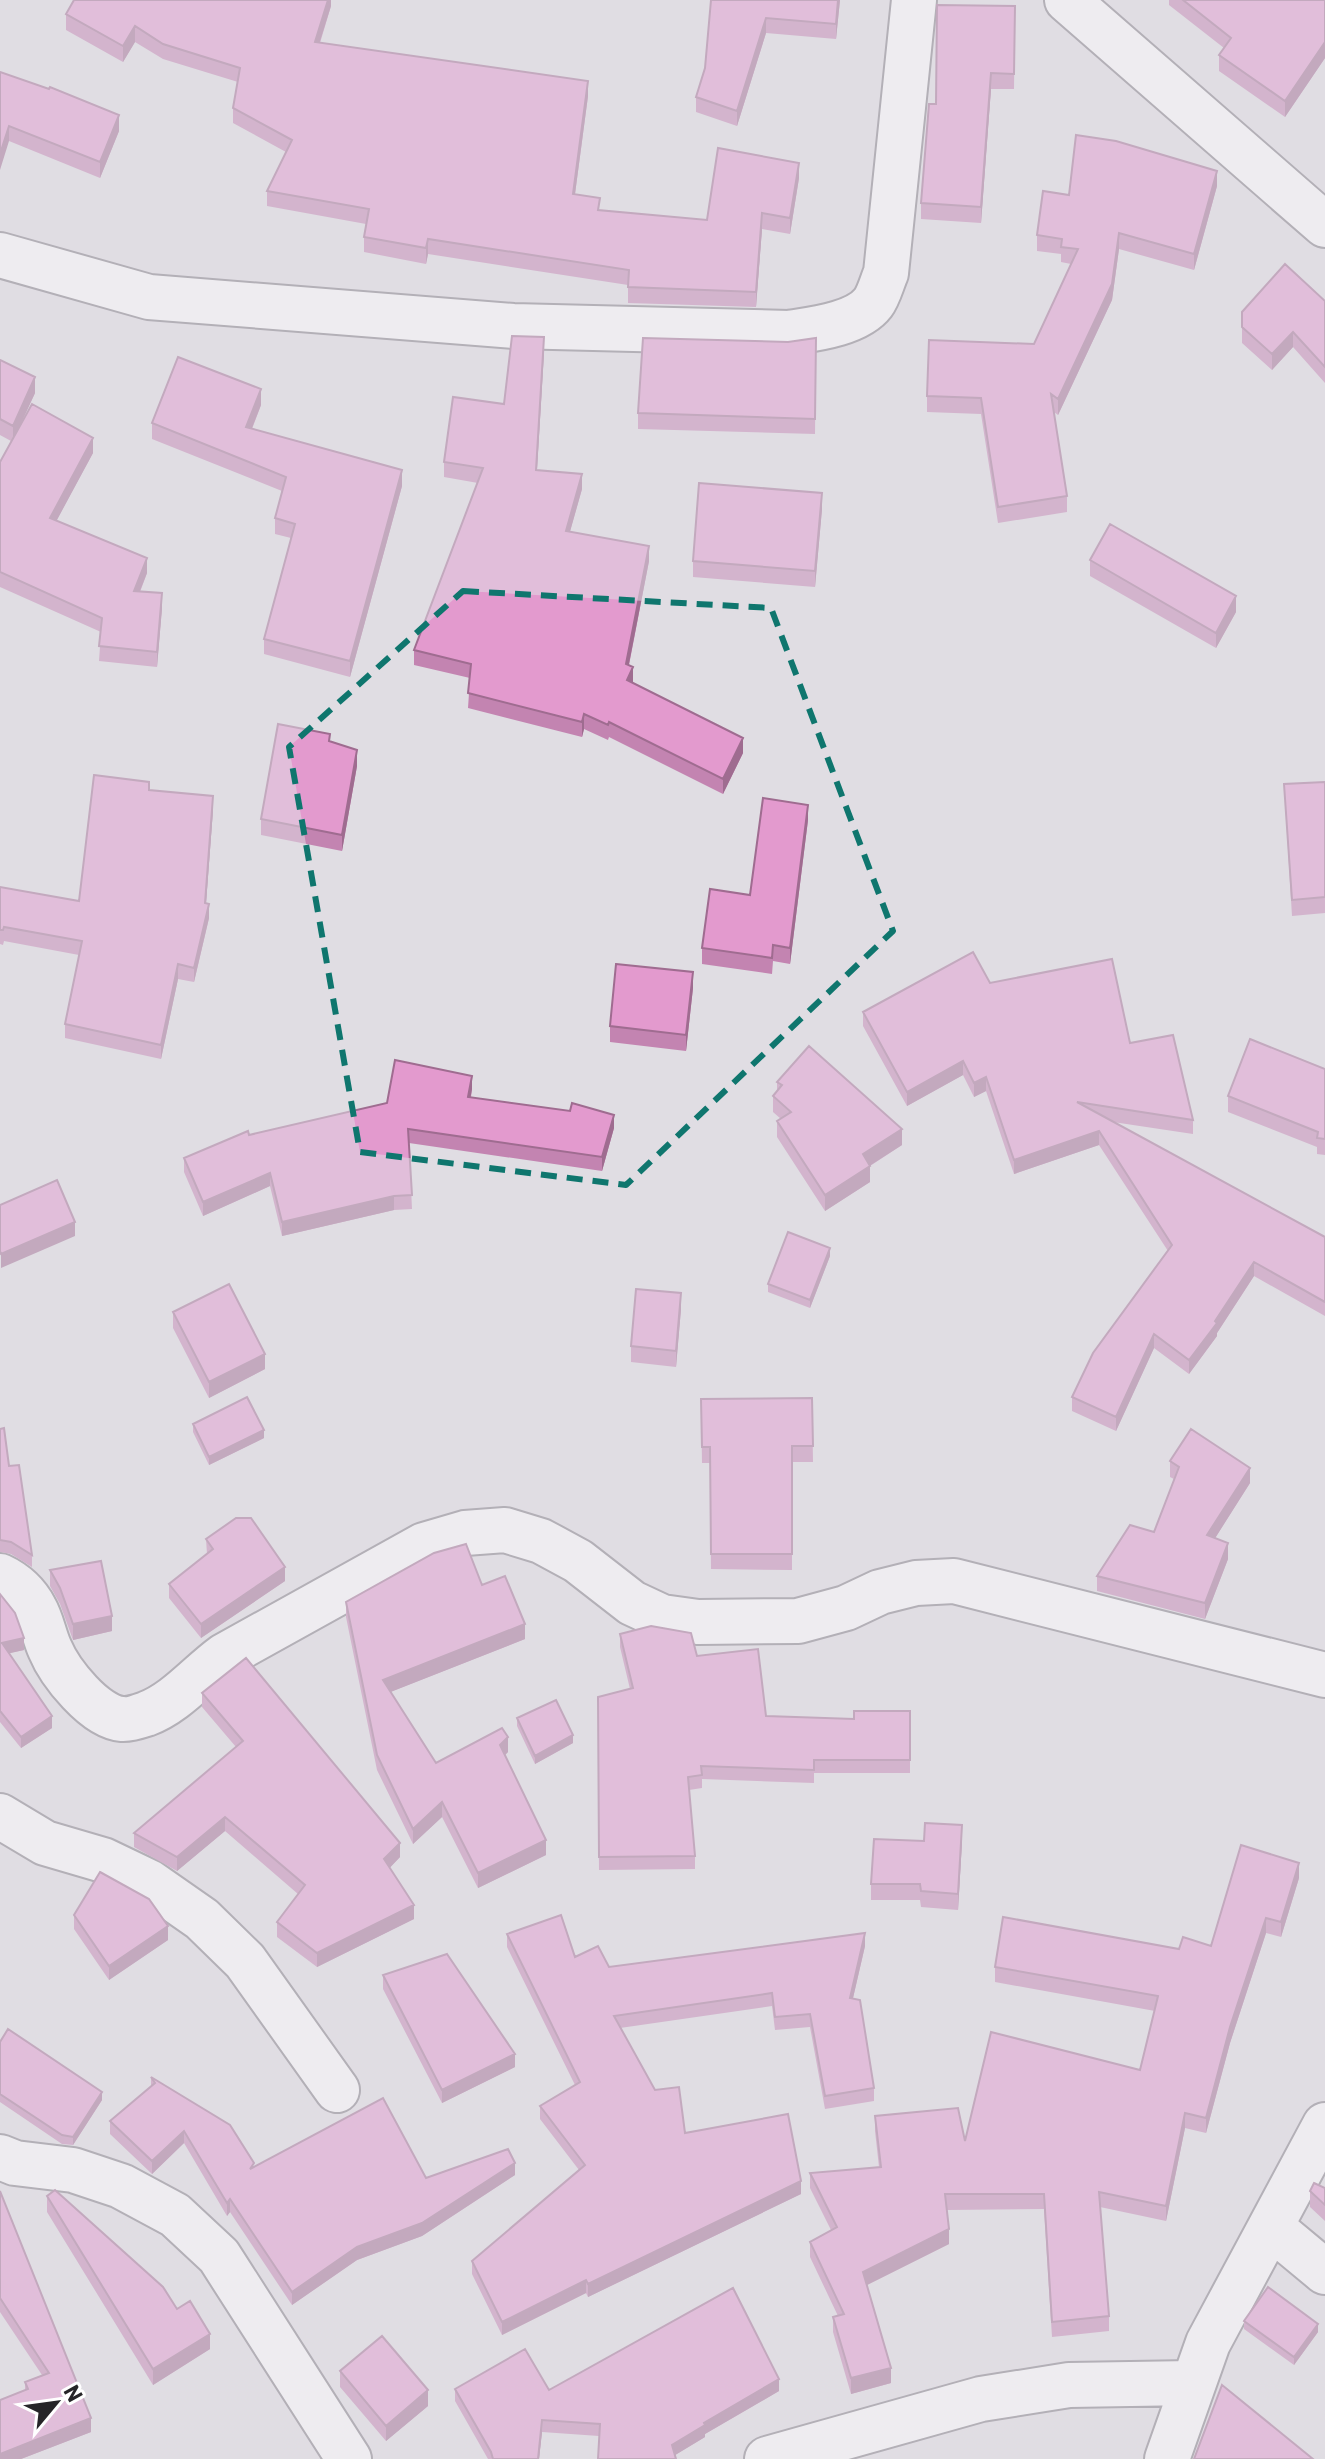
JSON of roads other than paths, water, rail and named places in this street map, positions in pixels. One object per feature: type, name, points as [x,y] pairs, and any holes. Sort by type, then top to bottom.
[{"type":"street","points":[[0,255],[149,297],[513,326],[789,333],[821,328],[851,319],[873,303],[886,273],[914,0]]},
{"type":"street","points":[[1067,0],[1325,225]]},
{"type":"street","points":[[0,1576],[15,1584],[36,1609],[50,1650],[68,1679],[99,1711],[122,1719],[147,1714],[178,1696],[200,1673],[224,1656],[424,1545],[465,1533],[505,1530],[541,1541],[566,1554],[632,1603],[662,1617],[698,1622],[798,1621],[846,1608],[880,1592],[904,1586],[954,1581],[1325,1675]]},
{"type":"street","points":[[0,1816],[45,1843],[103,1860],[149,1882],[202,1919],[245,1961],[337,2090]]},
{"type":"street","points":[[1167,2459],[1208,2343],[1325,2125]]},
{"type":"street","points":[[0,2157],[15,2163],[73,2170],[121,2186],[175,2215],[219,2256],[349,2459]]},
{"type":"street","points":[[1272,2228],[1325,2272]]},
{"type":"street","points":[[767,2459],[981,2399],[1069,2385],[1192,2383]]}]
